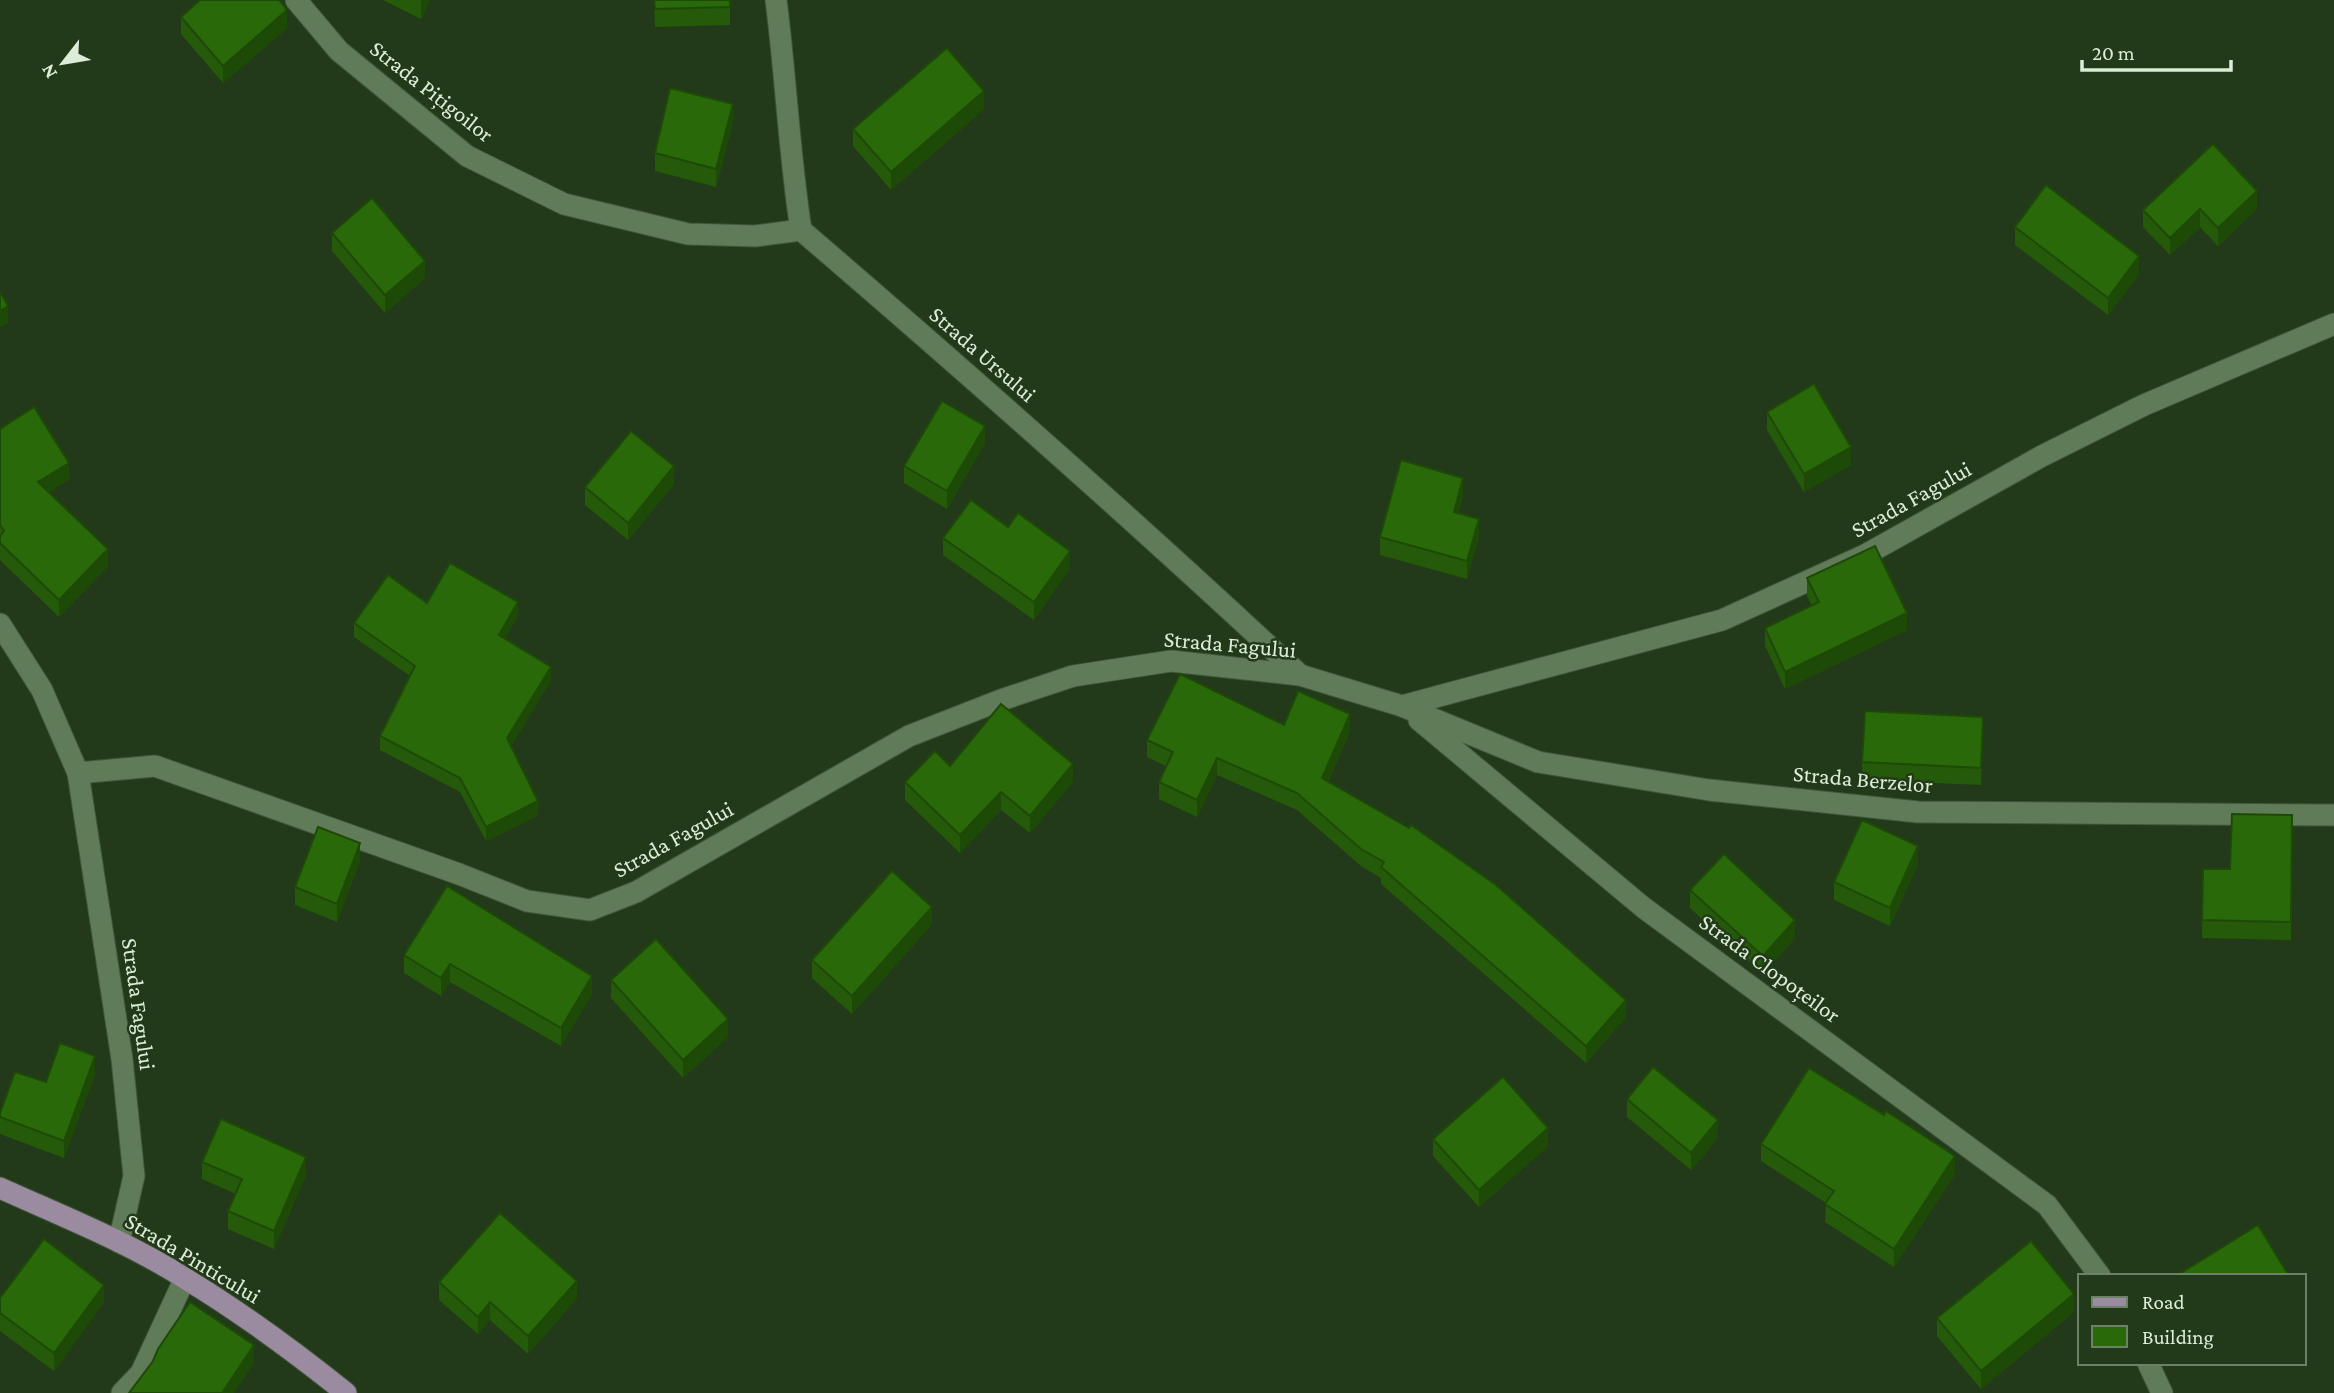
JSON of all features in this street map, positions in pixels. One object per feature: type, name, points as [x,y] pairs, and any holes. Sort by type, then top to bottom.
[{"type":"main road","name":"Strada Pinticului","points":[[0,1188],[119,1242],[185,1278],[288,1347],[346,1393]]},
{"type":"street","name":"Strada Pițigoilor","points":[[296,0],[339,51],[467,156],[564,204],[688,234],[755,236],[801,230]]},
{"type":"street","points":[[775,0],[785,66],[792,168],[801,230]]},
{"type":"street","name":"Strada Ursului","points":[[801,230],[962,369],[1196,578],[1300,675]]},
{"type":"street","name":"Strada Fagului","points":[[78,773],[155,766],[527,901],[590,910],[636,892],[909,736],[1000,700],[1073,676],[1171,661],[1300,675],[1402,706],[1722,620],[1866,555],[2042,456],[2144,405],[2334,324]]},
{"type":"street","name":"Strada Fagului","points":[[0,624],[42,690],[78,773],[122,1059],[134,1176],[119,1242]]},
{"type":"street","name":"Strada Berzelor","points":[[1402,706],[1538,762],[1709,790],[1918,812],[2334,815]]},
{"type":"street","name":"Strada Clopoțeilor","points":[[1402,706],[1644,908],[2047,1205],[2099,1274]]},
{"type":"street","points":[[122,1393],[141,1373],[185,1278]]},
{"type":"street","points":[[2149,1365],[2162,1393]]},
{"type":"building","points":[[200,0],[279,0],[287,10],[223,66],[181,17]]},
{"type":"building","points":[[654,0],[730,0],[730,7],[655,9]]},
{"type":"building","points":[[947,48],[984,91],[891,172],[853,129]]},
{"type":"building","points":[[670,88],[733,104],[716,169],[655,153]]},
{"type":"building","points":[[2213,144],[2257,191],[2218,228],[2200,209],[2170,238],[2143,210]]},
{"type":"building","points":[[2046,185],[2139,256],[2108,298],[2015,227]]},
{"type":"building","points":[[372,198],[425,261],[385,295],[332,233]]},
{"type":"building","points":[[0,292],[8,306],[0,311]]},
{"type":"building","points":[[1814,384],[1851,447],[1804,474],[1767,412]]},
{"type":"building","points":[[942,401],[985,426],[947,491],[904,466]]},
{"type":"building","points":[[34,407],[69,463],[38,482],[108,549],[59,600],[0,543],[0,536],[4,531],[0,524],[0,429]]},
{"type":"building","points":[[631,431],[674,466],[628,523],[585,487]]},
{"type":"building","points":[[1401,460],[1463,478],[1454,512],[1479,519],[1467,561],[1380,537]]},
{"type":"building","points":[[971,500],[1008,527],[1018,513],[1070,551],[1034,602],[943,538]]},
{"type":"building","points":[[1875,546],[1907,613],[1785,672],[1765,628],[1819,602],[1807,578]]},
{"type":"building","points":[[450,563],[518,602],[499,635],[551,667],[507,738],[538,801],[486,827],[460,778],[380,736],[415,666],[354,623],[388,575],[427,603]]},
{"type":"building","points":[[1180,674],[1284,725],[1298,691],[1350,714],[1322,778],[1409,828],[1411,825],[1496,885],[1626,1000],[1586,1046],[1381,867],[1384,862],[1361,849],[1297,793],[1217,758],[1197,800],[1159,782],[1173,752],[1147,740]]},
{"type":"building","points":[[1001,704],[1073,764],[1030,816],[1001,792],[960,835],[905,782],[935,751],[950,766]]},
{"type":"building","points":[[1865,711],[1983,717],[1981,768],[1862,762]]},
{"type":"building","points":[[2232,814],[2292,815],[2291,922],[2202,920],[2203,869],[2230,869]]},
{"type":"building","points":[[1862,820],[1918,846],[1890,908],[1834,882]]},
{"type":"building","points":[[318,827],[360,843],[337,904],[295,887]]},
{"type":"building","points":[[1724,854],[1795,920],[1763,956],[1690,890]]},
{"type":"building","points":[[892,871],[932,907],[852,996],[812,960]]},
{"type":"building","points":[[447,886],[592,976],[561,1028],[450,964],[441,978],[404,955]]},
{"type":"building","points":[[656,939],[728,1019],[683,1060],[611,980]]},
{"type":"building","points":[[60,1043],[95,1056],[64,1141],[0,1117],[15,1072],[46,1082]]},
{"type":"building","points":[[1653,1067],[1718,1120],[1691,1153],[1627,1099]]},
{"type":"building","points":[[1809,1068],[1884,1115],[1886,1111],[1955,1156],[1894,1249],[1825,1204],[1834,1191],[1761,1144]]},
{"type":"building","points":[[1503,1077],[1548,1128],[1479,1190],[1433,1139]]},
{"type":"building","points":[[221,1119],[306,1157],[274,1231],[228,1211],[242,1179],[202,1162]]},
{"type":"building","points":[[500,1213],[577,1281],[528,1336],[490,1302],[478,1317],[439,1282]]},
{"type":"building","points":[[2258,1225],[2288,1274],[2179,1274]]},
{"type":"building","points":[[44,1239],[104,1285],[54,1353],[0,1313],[0,1298]]},
{"type":"building","points":[[2031,1241],[2074,1294],[1981,1371],[1937,1318]]},
{"type":"building","points":[[190,1302],[254,1345],[222,1393],[129,1393],[153,1361],[158,1349]]}]
